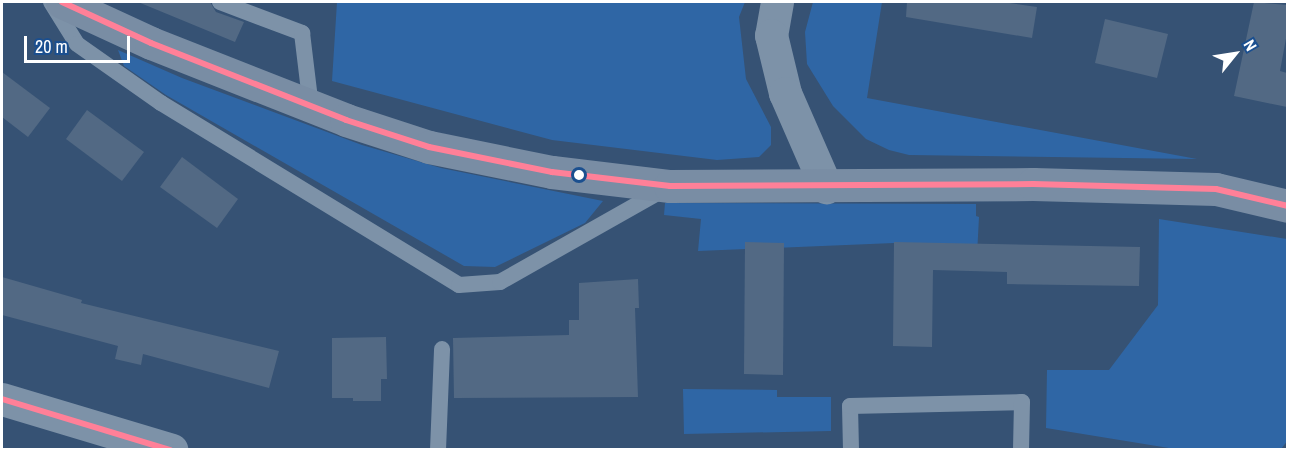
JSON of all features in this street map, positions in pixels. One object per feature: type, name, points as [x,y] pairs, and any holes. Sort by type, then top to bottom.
[{"type":"street","points":[[62,2],[104,10],[151,43],[311,107],[429,147],[552,172],[670,186],[826,187],[1033,184],[1216,189],[1287,206]]},
{"type":"street","points":[[777,2],[771,35],[785,93],[826,187]]},
{"type":"street","points":[[2,399],[172,450]]},
{"type":"lane","points":[[50,2],[77,44],[161,103],[459,285],[500,282],[670,186]]},
{"type":"lane","points":[[220,2],[302,33],[311,107]]},
{"type":"lane","points":[[438,450],[442,349]]},
{"type":"lane","points":[[851,450],[850,406],[1022,402],[1021,450]]},
{"type":"shaded area","points":[[337,2],[745,2],[739,17],[746,79],[771,127],[771,145],[759,157],[717,160],[552,140],[332,81]]},
{"type":"shaded area","points":[[813,2],[882,2],[867,98],[1197,159],[909,155],[889,150],[866,139],[833,106],[807,64],[805,32]]},
{"type":"shaded area","points":[[118,50],[182,78],[362,145],[441,168],[603,201],[585,223],[495,267],[464,266],[166,95],[124,66]]},
{"type":"shaded area","points":[[665,203],[976,204],[976,216],[979,217],[977,255],[894,243],[698,251],[701,219],[664,215]]},
{"type":"shaded area","points":[[1159,219],[1287,239],[1288,440],[1281,449],[1175,449],[1046,428],[1047,370],[1109,370],[1158,305]]},
{"type":"shaded area","points":[[683,389],[777,390],[777,397],[831,397],[831,431],[684,434]]},
{"type":"building","points":[[138,2],[210,2],[216,12],[244,22],[235,42]]},
{"type":"building","points":[[907,2],[1003,2],[1037,7],[1032,38],[906,17]]},
{"type":"building","points":[[1254,2],[1287,5],[1287,33],[1280,71],[1287,73],[1287,107],[1234,96]]},
{"type":"building","points":[[1105,19],[1168,34],[1157,78],[1095,63]]},
{"type":"building","points":[[2,72],[50,108],[28,137],[2,117]]},
{"type":"building","points":[[87,110],[144,152],[122,181],[66,139]]},
{"type":"building","points":[[182,157],[238,199],[217,228],[160,187]]},
{"type":"building","points":[[745,242],[784,243],[783,375],[744,374]]},
{"type":"building","points":[[894,242],[1140,247],[1139,286],[1007,284],[1007,272],[933,270],[932,347],[893,346]]},
{"type":"building","points":[[2,277],[82,300],[81,303],[279,351],[269,388],[143,354],[141,365],[115,359],[118,346],[2,315]]},
{"type":"building","points":[[638,279],[639,308],[635,308],[638,397],[454,398],[453,338],[569,335],[569,320],[579,320],[579,283]]},
{"type":"building","points":[[386,337],[387,379],[381,379],[381,401],[332,398],[332,338]]},
{"type":"transit line","points":[[62,2],[151,43],[346,120],[429,147],[552,172],[670,186],[1033,184],[1216,189],[1288,206]]},
{"type":"transit line","points":[[2,399],[170,450]]}]
